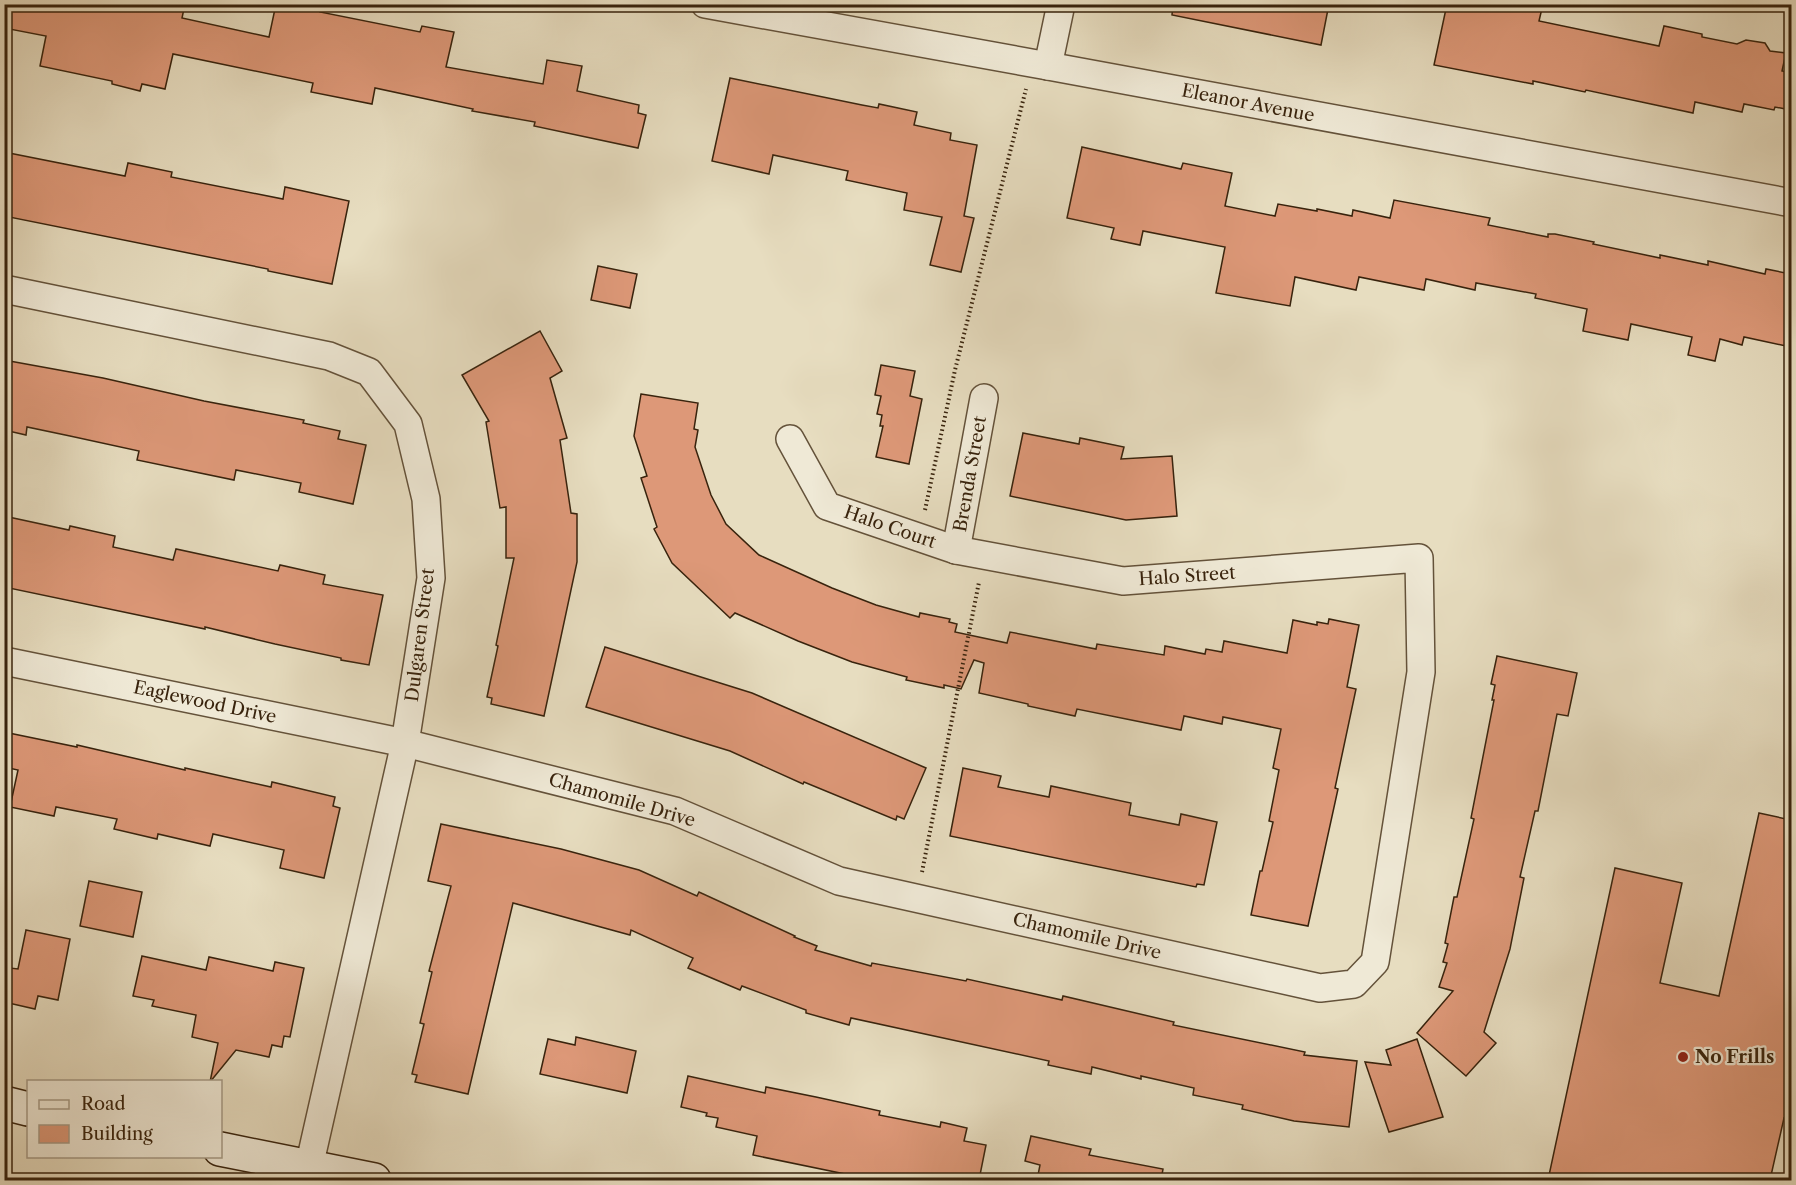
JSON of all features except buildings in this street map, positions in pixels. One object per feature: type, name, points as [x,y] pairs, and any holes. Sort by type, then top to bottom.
[{"type":"main road","points":[[4,1103],[27,1108]]},
{"type":"main road","points":[[222,1150],[307,1174],[374,1180]]},
{"type":"street","name":"Eleanor Avenue","points":[[705,4],[1791,203]]},
{"type":"street","points":[[1040,64],[1061,4]]},
{"type":"street","name":"Dulgaren Street","points":[[4,289],[329,356],[369,372],[408,424],[426,499],[431,578],[405,743],[307,1174]]},
{"type":"street","name":"Brenda Street","points":[[956,550],[984,398]]},
{"type":"street","name":"Halo Court","points":[[790,439],[827,506],[956,550]]},
{"type":"street","name":"Halo Street","points":[[956,550],[1123,581],[1419,558]]},
{"type":"street","name":"Chamomile Drive","points":[[405,743],[675,811],[839,881],[1320,988],[1354,984],[1375,962],[1421,672],[1419,558]]},
{"type":"street","name":"Eaglewood Drive","points":[[4,660],[405,743]]},
{"type":"path","points":[[919,537],[955,370],[1040,64]]},
{"type":"path","points":[[917,898],[984,555]]},
{"type":"place","name":"No Frills","points":[[1683,1057]]}]
